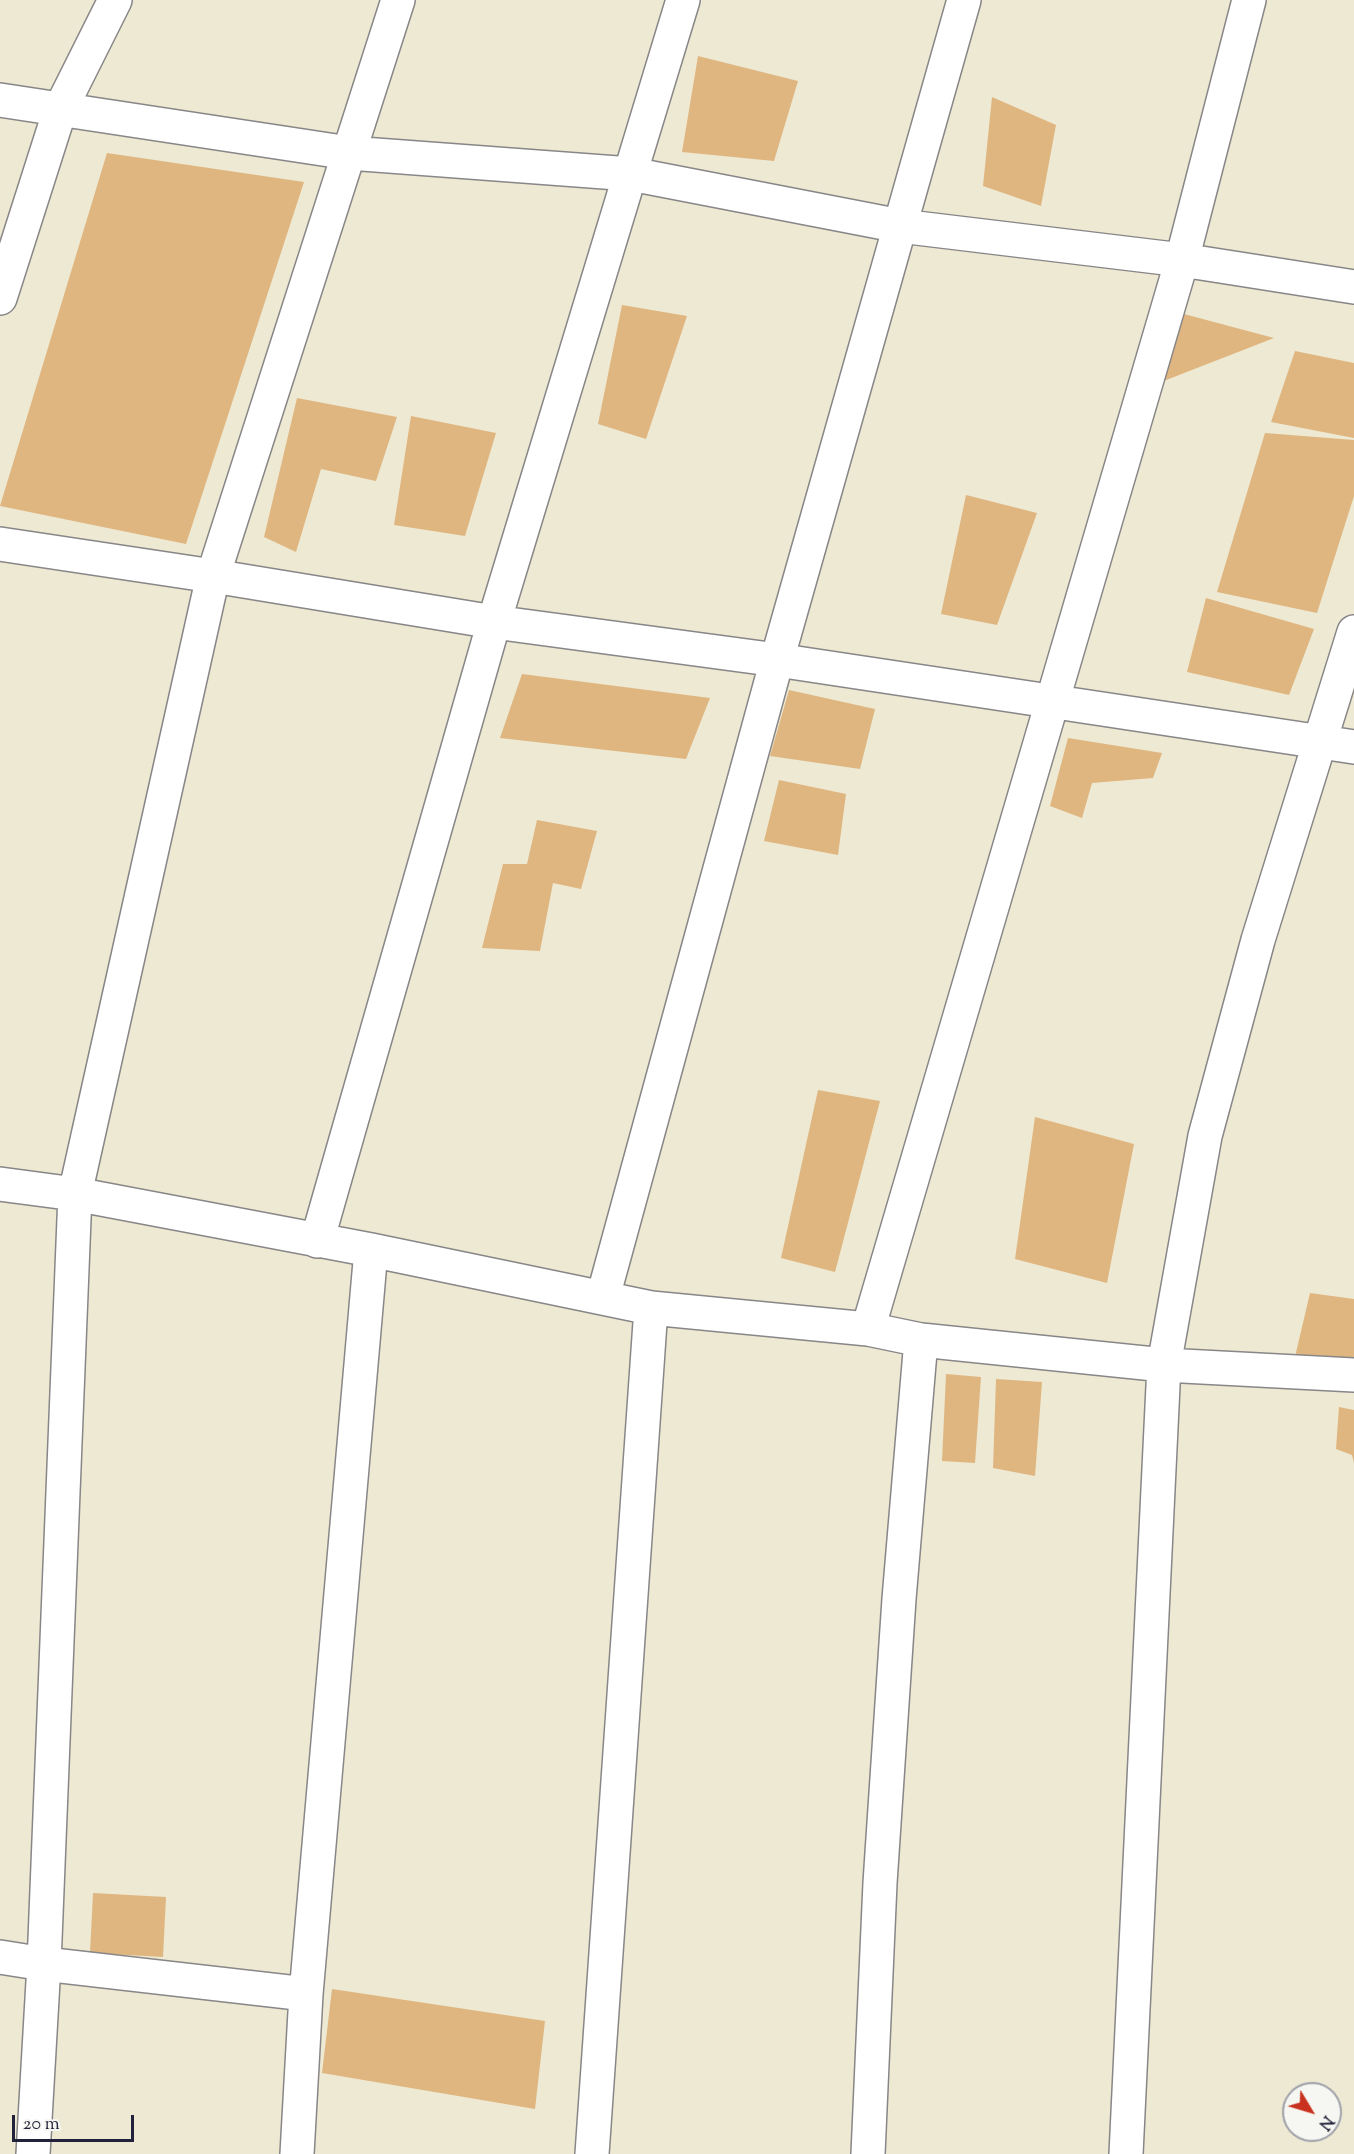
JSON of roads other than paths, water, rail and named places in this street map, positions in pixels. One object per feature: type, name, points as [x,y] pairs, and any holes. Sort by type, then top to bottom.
[{"type":"street","points":[[0,298],[60,110],[115,0]]},
{"type":"street","points":[[33,2154],[44,1964],[75,1194],[213,576],[398,0]]},
{"type":"street","points":[[317,1241],[494,622],[683,0]]},
{"type":"street","points":[[603,1297],[777,660],[964,0]]},
{"type":"street","points":[[868,1329],[1182,260],[1250,0]]},
{"type":"street","points":[[0,100],[349,153],[631,174],[900,226],[1182,260],[1354,287]]},
{"type":"street","points":[[0,544],[494,622],[777,660],[1354,747]]},
{"type":"street","points":[[1126,2154],[1164,1365],[1205,1136],[1258,940],[1354,632]]},
{"type":"street","points":[[0,1184],[75,1194],[371,1250],[651,1308],[868,1329],[921,1340],[1164,1365],[1354,1376]]},
{"type":"street","points":[[297,2154],[306,1994],[371,1250]]},
{"type":"street","points":[[592,2154],[651,1308]]},
{"type":"street","points":[[868,2154],[880,1883],[899,1599],[921,1340]]},
{"type":"street","points":[[0,1957],[306,1994]]}]
